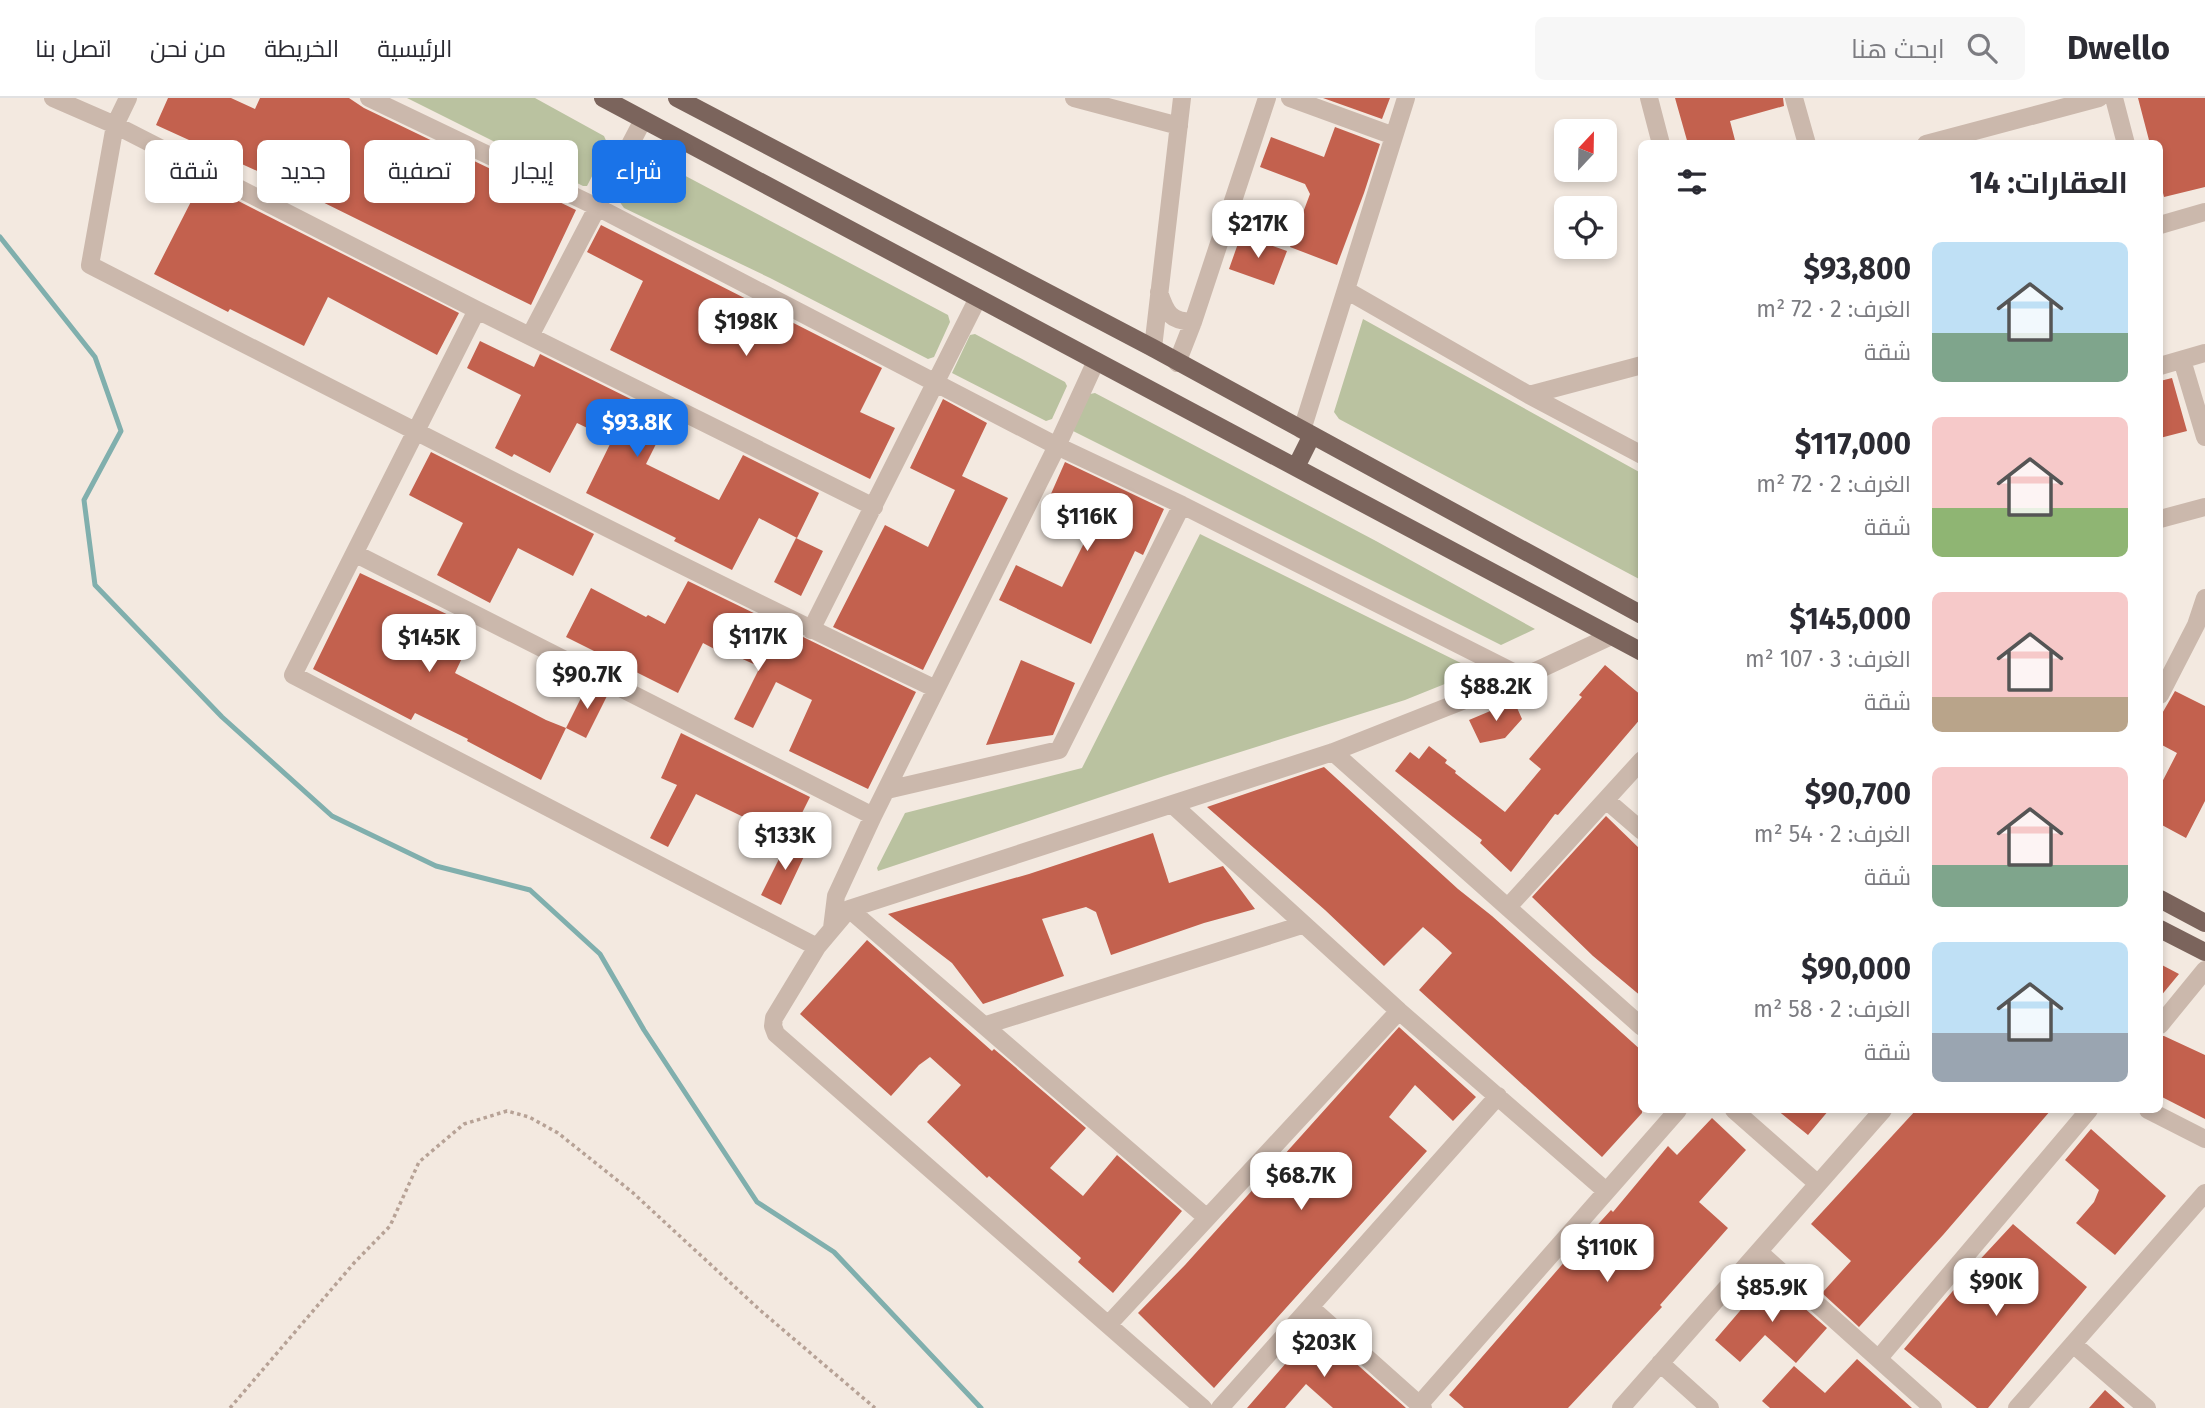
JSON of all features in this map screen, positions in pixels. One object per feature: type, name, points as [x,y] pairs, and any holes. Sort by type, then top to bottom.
[{"type":"main road","points":[[603,98],[1638,650]]},
{"type":"main road","points":[[677,98],[1153,348],[1638,613]]},
{"type":"main road","points":[[1296,467],[1307,433]]},
{"type":"main road","points":[[2163,901],[2205,923]]},
{"type":"main road","points":[[2163,931],[2205,952]]},
{"type":"street","points":[[53,98],[115,125],[477,310],[874,507]]},
{"type":"street","points":[[128,98],[115,125],[90,265],[811,630],[936,689]]},
{"type":"street","points":[[369,98],[597,207],[1057,446],[1181,505],[1523,677]]},
{"type":"street","points":[[1074,98],[1093,100],[1179,126]]},
{"type":"street","points":[[1153,348],[1182,98]]},
{"type":"street","points":[[1177,363],[1267,98]]},
{"type":"street","points":[[1290,98],[1394,136]]},
{"type":"street","points":[[1307,433],[1346,290],[1406,98]]},
{"type":"street","points":[[1648,98],[1660,140]]},
{"type":"street","points":[[1794,98],[1806,140]]},
{"type":"street","points":[[1941,140],[2099,98]]},
{"type":"street","points":[[2114,98],[2125,140]]},
{"type":"street","points":[[530,336],[643,120]]},
{"type":"street","points":[[2163,224],[2205,212]]},
{"type":"street","points":[[1346,290],[1529,395],[1638,452]]},
{"type":"street","points":[[1159,292],[1164,307],[1171,316],[1179,321],[1193,322]]},
{"type":"street","points":[[811,630],[978,298]]},
{"type":"street","points":[[477,310],[293,675],[817,947]]},
{"type":"street","points":[[2163,365],[2205,353]]},
{"type":"street","points":[[2182,360],[2205,437]]},
{"type":"street","points":[[832,928],[836,897],[873,816],[1057,446],[1096,361]]},
{"type":"street","points":[[1529,395],[1638,366]]},
{"type":"street","points":[[887,790],[1059,750],[1181,505]]},
{"type":"street","points":[[2163,519],[2205,508]]},
{"type":"street","points":[[356,554],[873,816]]},
{"type":"street","points":[[2163,689],[2196,625],[2205,598]]},
{"type":"street","points":[[1203,1408],[776,1034],[774,1018],[817,947],[849,909],[1333,752],[1523,677],[1611,636]]},
{"type":"street","points":[[1333,752],[1638,1023]]},
{"type":"street","points":[[1508,907],[1638,764]]},
{"type":"street","points":[[1606,800],[1638,828]]},
{"type":"street","points":[[1173,805],[1302,925],[1606,1191]]},
{"type":"street","points":[[849,909],[1206,1217]]},
{"type":"street","points":[[986,1025],[1302,925]]},
{"type":"street","points":[[2163,1021],[2205,970]]},
{"type":"street","points":[[1108,1325],[1399,1011]]},
{"type":"street","points":[[1220,1408],[1499,1096]]},
{"type":"street","points":[[1311,1308],[1421,1407],[1675,1113]]},
{"type":"street","points":[[1737,1113],[1818,1184]]},
{"type":"street","points":[[1620,1408],[1880,1113]]},
{"type":"street","points":[[1879,1358],[2086,1113]]},
{"type":"street","points":[[2154,1113],[2205,1139]]},
{"type":"street","points":[[2017,1408],[2205,1193]]},
{"type":"street","points":[[1759,1252],[1933,1408]]},
{"type":"street","points":[[2073,1344],[2147,1408]]},
{"type":"street","points":[[1660,1363],[1710,1408]]},
{"type":"path","points":[[230,1408],[354,1263],[390,1226],[419,1162],[464,1124],[507,1111],[530,1117],[558,1133],[632,1192],[761,1311],[875,1408]]},
{"type":"green space","points":[[407,98],[535,98],[604,136],[606,140],[592,140],[592,176],[587,186],[583,186],[578,184],[578,140],[491,140]]},
{"type":"green space","points":[[686,176],[948,315],[950,322],[934,357],[928,359],[770,278],[624,208],[620,203],[686,203]]},
{"type":"green space","points":[[1363,319],[1638,471],[1638,578],[1339,419],[1334,412]]},
{"type":"green space","points":[[975,334],[1065,382],[1067,386],[1052,419],[1046,421],[952,373],[970,335]]},
{"type":"green space","points":[[1095,393],[1376,541],[1535,629],[1501,645],[1073,431],[1090,394]]},
{"type":"green space","points":[[1200,534],[1477,671],[1405,700],[878,871],[877,868],[905,813],[1082,768]]},
{"type":"building","points":[[168,98],[231,98],[255,109],[260,98],[349,98],[431,140],[364,140],[364,203],[475,203],[475,161],[489,168],[489,203],[561,203],[576,210],[531,305],[324,203],[350,203],[350,140],[257,140],[257,171],[243,165],[243,140],[189,140],[156,125]]},
{"type":"building","points":[[1323,98],[1390,98],[1382,119]]},
{"type":"building","points":[[1675,98],[1783,98],[1784,106],[1730,121],[1735,140],[1687,140]]},
{"type":"building","points":[[2138,98],[2205,98],[2205,187],[2164,197],[2163,140],[2149,140]]},
{"type":"building","points":[[1335,127],[1380,144],[1337,265],[1290,247],[1310,194],[1305,184],[1260,167],[1271,137],[1324,157]]},
{"type":"building","points":[[190,203],[242,203],[459,313],[437,355],[328,297],[304,346],[230,309],[228,312],[154,274]]},
{"type":"building","points":[[601,225],[882,368],[860,412],[895,428],[870,479],[610,350],[643,281],[587,252]]},
{"type":"building","points":[[1241,235],[1287,251],[1274,285],[1229,269]]},
{"type":"building","points":[[480,341],[534,367],[540,354],[669,418],[646,464],[719,500],[743,455],[819,493],[797,538],[759,518],[732,570],[674,541],[676,538],[586,493],[612,440],[577,423],[550,473],[514,454],[512,457],[495,448],[521,395],[467,368]]},
{"type":"building","points":[[2172,378],[2187,431],[2163,437],[2163,380]]},
{"type":"building","points":[[943,399],[987,423],[962,476],[1008,498],[923,670],[833,627],[885,525],[928,547],[955,490],[910,468]]},
{"type":"building","points":[[431,452],[594,534],[573,576],[518,548],[490,603],[437,575],[463,523],[409,495]]},
{"type":"building","points":[[1065,462],[1164,509],[1143,555],[1135,551],[1091,644],[999,600],[1016,565],[1062,587],[1090,531],[1043,512]]},
{"type":"building","points":[[796,538],[823,551],[801,596],[774,582]]},
{"type":"building","points":[[360,573],[476,628],[455,673],[566,728],[541,780],[415,713],[411,720],[313,669]]},
{"type":"building","points":[[688,581],[916,692],[868,789],[789,751],[812,700],[776,682],[753,728],[734,719],[760,667],[703,643],[678,693],[566,637],[591,588],[665,624]]},
{"type":"building","points":[[1021,660],[1075,683],[1053,735],[986,745]]},
{"type":"building","points":[[1605,665],[1638,693],[1638,722],[1558,815],[1555,814],[1511,872],[1480,843],[1482,840],[1395,771],[1410,752],[1419,759],[1429,746],[1447,760],[1445,763],[1456,771],[1455,773],[1505,812],[1541,769],[1529,759],[1582,697],[1579,695]]},
{"type":"building","points":[[588,684],[608,694],[586,738],[566,728]]},
{"type":"building","points":[[2175,691],[2205,706],[2205,801],[2186,838],[2163,826],[2163,780],[2177,753],[2163,746],[2163,712]]},
{"type":"building","points":[[1514,701],[1522,719],[1505,738],[1480,743],[1469,720]]},
{"type":"building","points":[[681,733],[810,797],[789,839],[696,794],[668,847],[650,838],[677,785],[661,778]]},
{"type":"building","points":[[1324,767],[1638,1047],[1638,1113],[1642,1113],[1602,1157],[1419,990],[1452,953],[1438,940],[1423,927],[1384,966],[1325,910],[1207,807]]},
{"type":"building","points":[[1606,816],[1638,847],[1638,994],[1593,956],[1532,897]]},
{"type":"building","points":[[1153,833],[1169,883],[1223,866],[1255,909],[1204,923],[1111,955],[1096,912],[1086,907],[1042,919],[1064,976],[983,1004],[952,963],[888,914],[1029,874]]},
{"type":"building","points":[[789,839],[808,848],[781,905],[761,895]]},
{"type":"building","points":[[867,940],[992,1051],[994,1049],[1086,1128],[1050,1168],[1083,1196],[1117,1155],[1182,1211],[1113,1293],[1078,1262],[1081,1258],[989,1176],[987,1178],[927,1122],[961,1085],[930,1057],[919,1065],[891,1096],[800,1014]]},
{"type":"building","points":[[2163,966],[2179,974],[2163,993]]},
{"type":"building","points":[[1399,1027],[1476,1097],[1453,1121],[1415,1085],[1389,1117],[1427,1151],[1214,1388],[1138,1313],[1185,1265]]},
{"type":"building","points":[[2163,1036],[2205,1055],[2205,1119],[2163,1098]]},
{"type":"building","points":[[1781,1113],[1826,1113],[1808,1135]]},
{"type":"building","points":[[1913,1113],[2048,1113],[1859,1327],[1822,1293],[1851,1261],[1811,1224]]},
{"type":"building","points":[[1712,1118],[1746,1150],[1699,1202],[1728,1228],[1660,1305],[1662,1307],[1568,1408],[1464,1408],[1449,1395],[1573,1252],[1611,1210],[1613,1212],[1668,1146],[1677,1155]]},
{"type":"building","points":[[2091,1129],[2166,1196],[2115,1255],[2076,1223],[2094,1202],[2099,1190],[2065,1160]]},
{"type":"building","points":[[2013,1224],[2087,1287],[1988,1408],[1977,1408],[1904,1349]]},
{"type":"building","points":[[1769,1277],[1827,1328],[1796,1363],[1765,1335],[1740,1362],[1715,1340]]},
{"type":"building","points":[[1314,1326],[1406,1408],[1333,1408],[1306,1384],[1285,1408],[1247,1408],[1299,1348],[1296,1345]]},
{"type":"building","points":[[1857,1359],[1912,1408],[1770,1408],[1762,1401],[1794,1366],[1825,1393]]},
{"type":"building","points":[[2105,1390],[2125,1408],[2089,1408]]},
{"type":"waterway","points":[[0,237],[95,357],[121,431],[84,500],[95,585],[222,717],[332,816],[436,866],[530,890],[600,954],[644,1030],[757,1202],[834,1252],[981,1408]]}]
